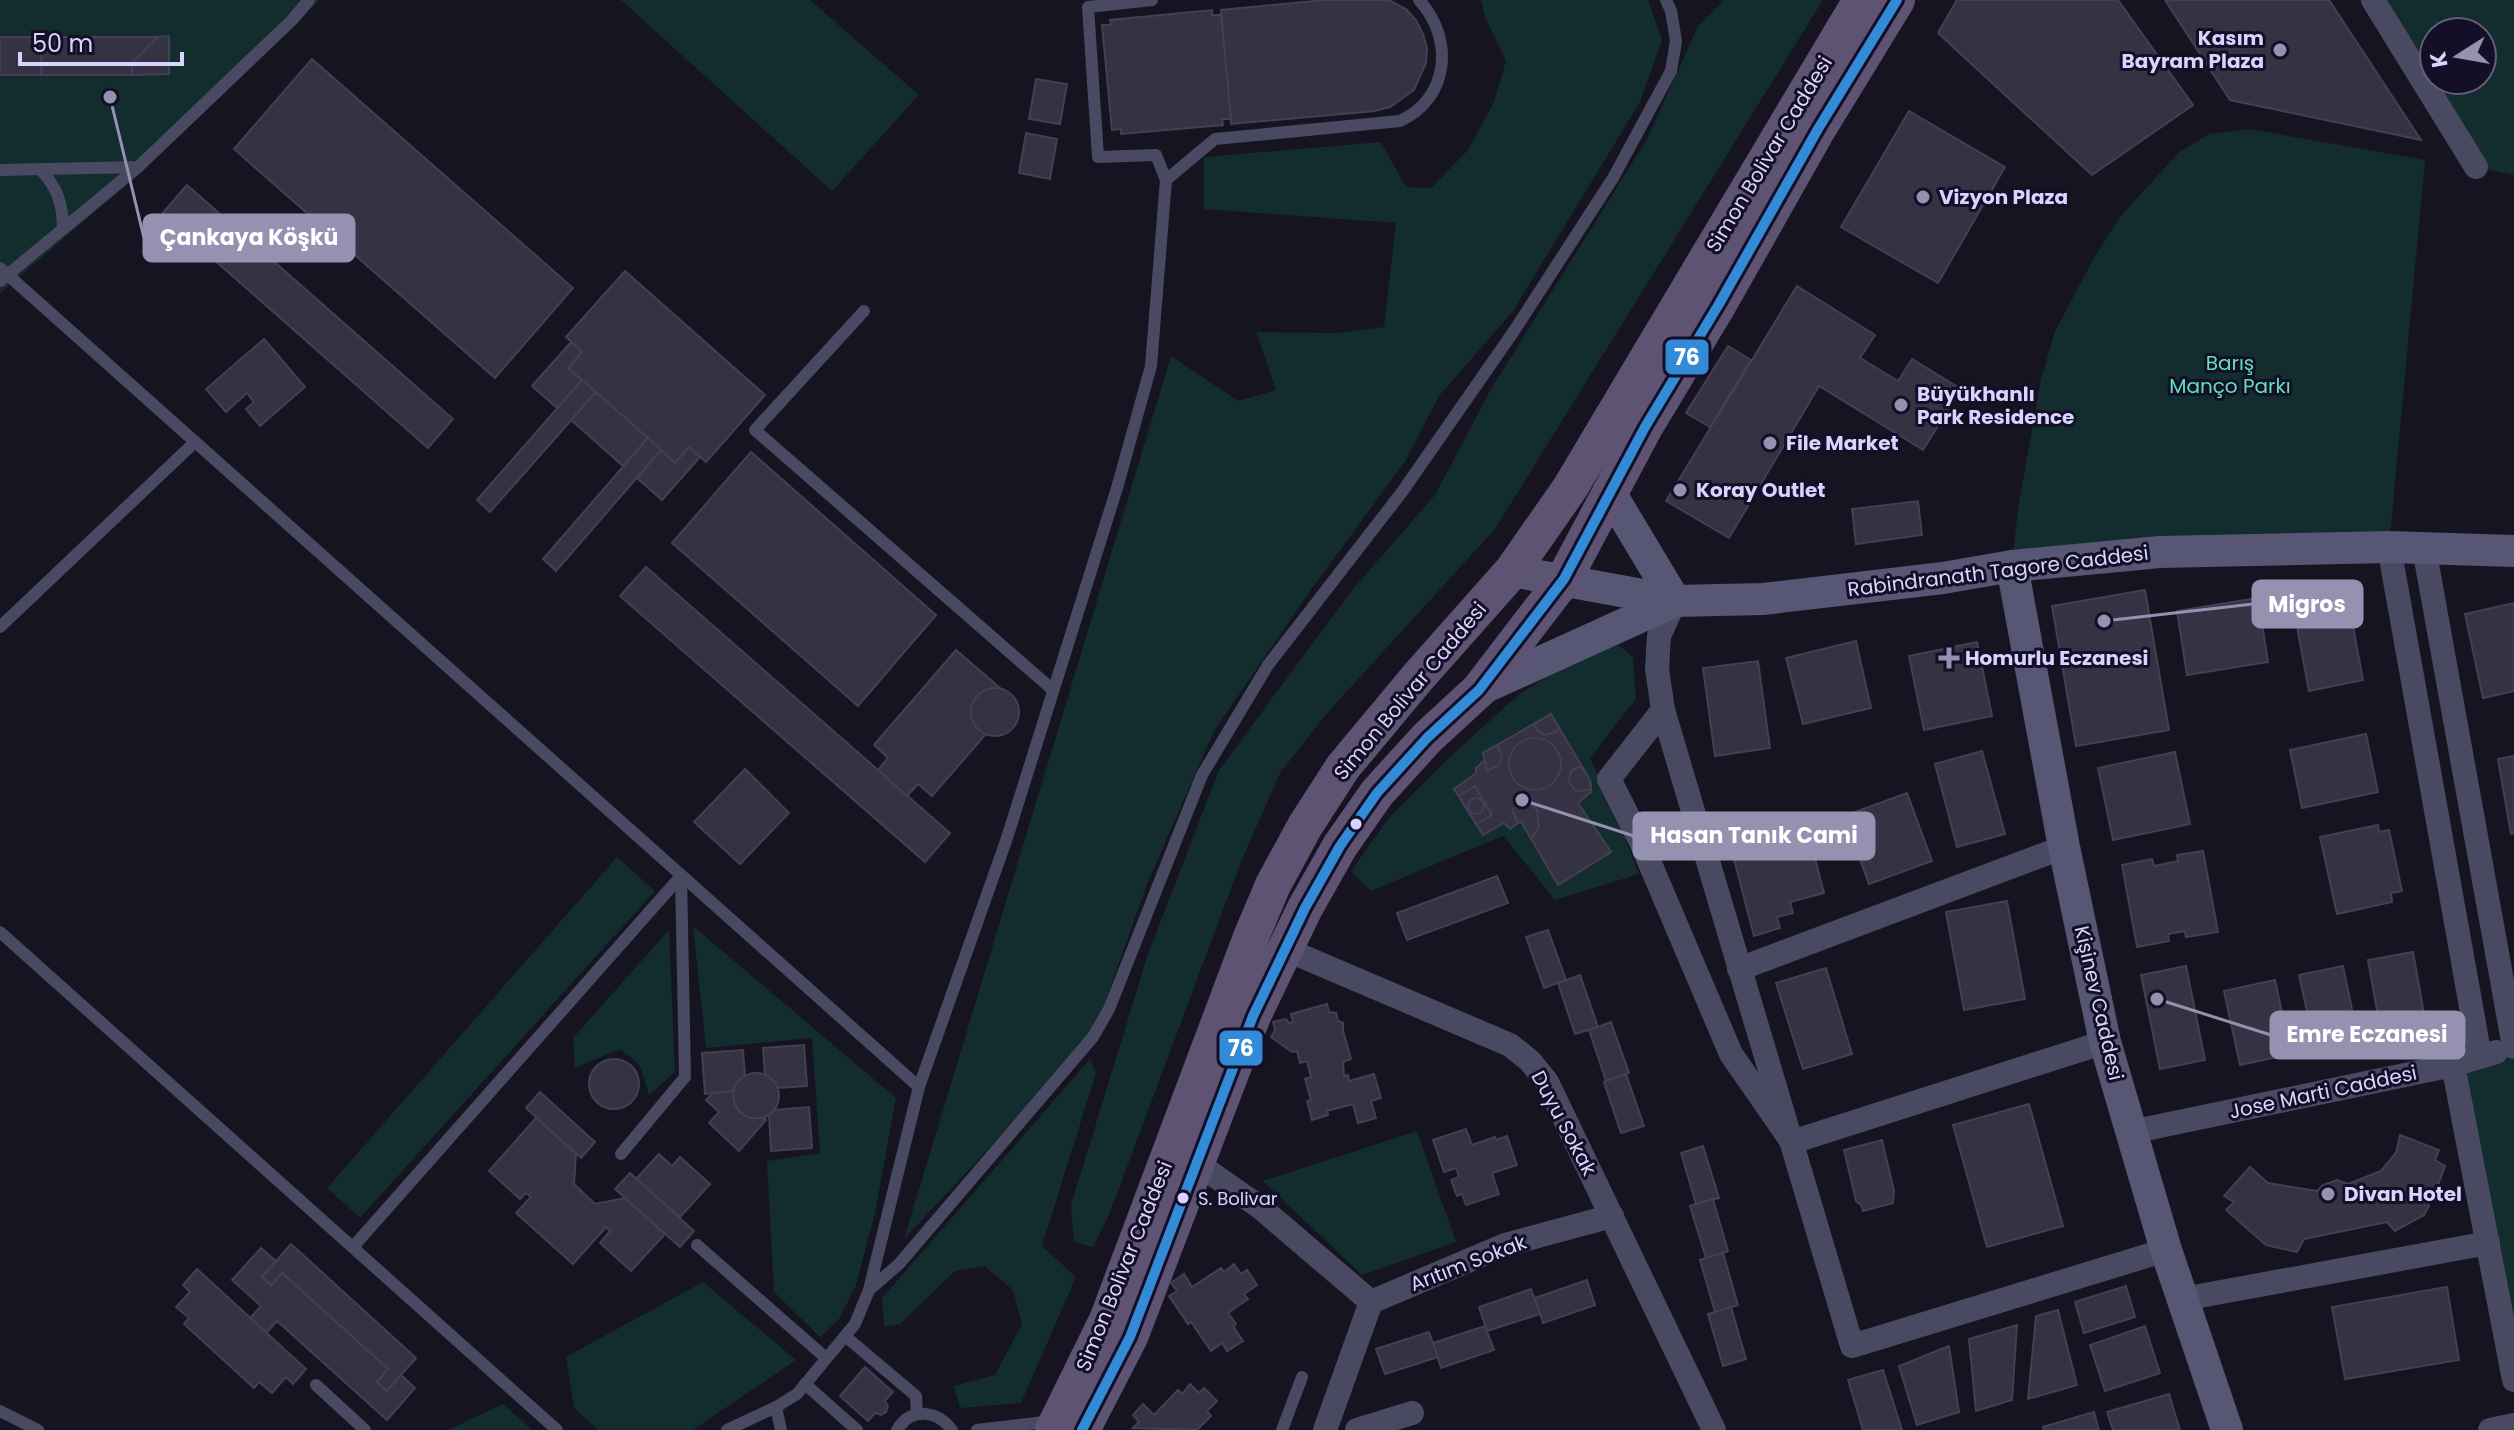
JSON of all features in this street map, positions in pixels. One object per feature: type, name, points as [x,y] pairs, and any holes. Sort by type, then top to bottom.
[{"type":"main road","name":"Simon Bolivar Caddesi","points":[[1065,1427],[1224,1006],[1273,885],[1305,826],[1343,767],[1512,571],[1570,488],[1861,0]]},
{"type":"main road","name":"Simon Bolivar Caddesi","points":[[1065,1427],[1130,1337],[1253,1016],[1305,908],[1358,818],[1377,793],[1427,738],[1479,690],[1564,579],[1609,491],[1818,129],[1897,0]]},
{"type":"main road","points":[[1609,491],[1675,601]]},
{"type":"main road","name":"Rabindranath Tagore Caddesi","points":[[1512,571],[1675,601],[1763,599],[1927,580],[2012,566],[2160,552],[2389,547],[2514,551]]},
{"type":"main road","name":"Kişinev Caddesi","points":[[2012,566],[2064,847],[2105,1042],[2166,1250],[2227,1430]]},
{"type":"main road","name":"Rabindranath Tagore Caddesi","points":[[1479,690],[1675,601]]},
{"type":"street","points":[[2373,0],[2476,167]]},
{"type":"street","points":[[2389,547],[2480,1057]]},
{"type":"street","points":[[2424,548],[2514,1046]]},
{"type":"street","points":[[1675,601],[1659,636],[1657,669],[1663,710],[1852,1346],[2166,1250]]},
{"type":"street","points":[[1663,710],[1609,779],[1640,840],[1731,1054],[1792,1142]]},
{"type":"street","points":[[1739,969],[2064,847]]},
{"type":"street","name":"Duyu Sokak","points":[[1285,949],[1510,1045],[1530,1061],[1547,1082],[1714,1430]]},
{"type":"street","points":[[1792,1142],[2105,1042]]},
{"type":"street","name":"Jose Marti Caddesi","points":[[2131,1132],[2453,1065],[2514,1046]]},
{"type":"street","points":[[2453,1065],[2514,1380]]},
{"type":"street","points":[[1198,1164],[1261,1208],[1371,1302],[1325,1430]]},
{"type":"street","name":"Arıtım Sokak","points":[[1371,1302],[1505,1245],[1612,1216]]},
{"type":"street","points":[[2183,1299],[2488,1243]]},
{"type":"street","points":[[1357,1430],[1412,1413]]},
{"type":"street","points":[[2490,1430],[2514,1425]]},
{"type":"lane","points":[[309,0],[292,20],[138,167],[3,275],[919,1087]]},
{"type":"lane","points":[[727,1430],[797,1394],[855,1324],[869,1290],[919,1087],[1007,838],[1117,488],[1151,366],[1166,180],[1156,155],[1098,157],[1088,7],[1152,0]]},
{"type":"lane","points":[[1166,180],[1215,139],[1400,121],[1412,115],[1426,102],[1436,84],[1442,55],[1439,29],[1419,0]]},
{"type":"lane","points":[[869,1290],[899,1264],[1093,1037],[1109,1009],[1202,775],[1218,745],[1268,665],[1402,492],[1471,393],[1613,178],[1671,71],[1676,41],[1666,0]]},
{"type":"lane","points":[[0,170],[138,167]]},
{"type":"lane","points":[[40,169],[59,196],[63,229]]},
{"type":"lane","points":[[864,311],[755,430],[1053,690]]},
{"type":"lane","points":[[0,627],[195,442]]},
{"type":"lane","points":[[621,1154],[685,1077],[681,876]]},
{"type":"lane","points":[[353,1247],[681,876]]},
{"type":"lane","points":[[0,932],[557,1430]]},
{"type":"lane","points":[[697,1245],[826,1358]]},
{"type":"lane","points":[[845,1336],[916,1396],[917,1414]]},
{"type":"lane","points":[[1282,1430],[1302,1377]]},
{"type":"lane","points":[[805,1384],[857,1430]]},
{"type":"lane","points":[[316,1385],[365,1430]]},
{"type":"lane","points":[[776,1407],[781,1430]]},
{"type":"lane","points":[[0,1411],[38,1430]]},
{"type":"lane","points":[[897,1430],[908,1418],[917,1414],[936,1416],[952,1430]]},
{"type":"lane","points":[[977,1430],[1065,1427]]},
{"type":"green space","points":[[0,0],[319,0],[144,170],[0,293]]},
{"type":"green space","points":[[621,0],[810,0],[919,95],[832,191]]},
{"type":"green space","points":[[1481,0],[1648,0],[1662,40],[1640,102],[1513,311],[1439,396],[1406,460],[1308,594],[1214,731],[1147,884],[1093,1037],[904,1239],[1171,356],[1238,401],[1276,390],[1256,332],[1337,333],[1384,327],[1396,223],[1204,209],[1204,157],[1381,142],[1406,187],[1431,188],[1468,150],[1494,102],[1506,61],[1485,17]]},
{"type":"green space","points":[[1724,0],[1823,0],[1495,529],[1329,711],[1280,773],[1241,862],[1109,1215],[1093,1247],[1074,1242],[1071,1205],[1148,954],[1219,770],[1353,589],[1435,495],[1491,389],[1647,139],[1698,26]]},
{"type":"green space","points":[[2373,0],[2514,0],[2514,175],[2476,167],[2432,96],[2498,96],[2498,16],[2418,16],[2418,73]]},
{"type":"green space","name":"Barış Manço Parkı","points":[[2250,129],[2425,160],[2389,547],[2012,566],[2018,509],[2041,379],[2055,331],[2094,258],[2120,217],[2178,153],[2209,134]]},
{"type":"green space","points":[[1618,645],[1633,657],[1636,699],[1590,758],[1639,874],[1555,900],[1503,836],[1371,891],[1351,871],[1388,819],[1518,695],[1574,659]]},
{"type":"green space","points":[[617,857],[655,891],[360,1218],[327,1188]]},
{"type":"green space","points":[[693,926],[896,1098],[875,1213],[856,1285],[839,1319],[820,1337],[774,1292],[767,1161],[820,1153],[812,1038],[706,1048]]},
{"type":"green space","points":[[669,930],[675,1072],[649,1095],[639,1064],[620,1049],[575,1068],[573,1038]]},
{"type":"green space","points":[[2514,1046],[2514,1380],[2453,1065]]},
{"type":"green space","points":[[1090,1059],[1096,1073],[1042,1246],[1076,1277],[1021,1403],[960,1408],[954,1386],[995,1375],[1022,1324],[1013,1290],[984,1266],[955,1271],[900,1324],[884,1327],[882,1298]]},
{"type":"green space","points":[[1417,1131],[1456,1242],[1362,1275],[1263,1181]]},
{"type":"green space","points":[[703,1282],[796,1360],[693,1430],[598,1430],[574,1408],[566,1357]]},
{"type":"green space","points":[[503,1404],[532,1430],[448,1430]]},
{"type":"building","points":[[1325,0],[1389,0],[1406,9],[1416,20],[1427,48],[1426,63],[1414,90],[1390,107],[1375,111],[1231,124],[1221,10]]},
{"type":"building","points":[[1957,0],[2118,0],[2193,105],[2092,175],[1938,33]]},
{"type":"building","name":"Kasım Bayram Plaza","points":[[2165,0],[2329,0],[2421,140],[2230,100]]},
{"type":"building","points":[[1212,10],[1212,15],[1221,15],[1231,119],[1222,119],[1223,125],[1121,134],[1121,129],[1112,130],[1102,25],[1111,25],[1110,20]]},
{"type":"building","points":[[169,36],[169,74],[132,75],[132,63],[157,37]]},
{"type":"building","points":[[0,37],[41,37],[41,75],[0,75]]},
{"type":"building","points":[[41,37],[157,37],[132,63],[132,75],[41,75]]},
{"type":"building","points":[[312,59],[573,288],[495,378],[234,149]]},
{"type":"building","points":[[1036,79],[1067,84],[1060,124],[1029,119]]},
{"type":"building","name":"Vizyon Plaza","points":[[1909,111],[2005,167],[1938,283],[1841,227]]},
{"type":"building","points":[[1026,133],[1057,139],[1050,179],[1019,173]]},
{"type":"building","points":[[187,185],[453,419],[428,448],[162,214]]},
{"type":"building","points":[[625,271],[765,395],[706,462],[689,447],[675,463],[568,368],[582,352],[566,337]]},
{"type":"building","name":"Büyükhanlı Park Residence","points":[[1797,286],[1875,335],[1860,358],[1898,381],[1912,359],[1961,389],[1923,450],[1819,386],[1729,538],[1666,501]]},
{"type":"building","points":[[264,339],[305,387],[260,426],[246,409],[254,402],[247,393],[226,412],[206,389]]},
{"type":"building","points":[[571,342],[582,352],[568,368],[582,380],[557,408],[532,386]]},
{"type":"building","points":[[1728,346],[1751,360],[1710,427],[1686,413]]},
{"type":"building","points":[[582,380],[596,392],[490,512],[477,500]]},
{"type":"building","points":[[596,392],[648,438],[623,466],[571,420]]},
{"type":"building","points":[[648,438],[661,450],[556,571],[543,559]]},
{"type":"building","points":[[689,447],[700,457],[662,500],[637,478],[661,450],[675,463]]},
{"type":"building","points":[[751,452],[936,615],[858,706],[672,543]]},
{"type":"building","points":[[1918,501],[1922,535],[1856,544],[1852,509]]},
{"type":"building","points":[[646,567],[950,833],[925,862],[620,596]]},
{"type":"building","points":[[2145,590],[2169,730],[2076,746],[2052,606]]},
{"type":"building","points":[[2258,598],[2268,662],[2187,675],[2177,611]]},
{"type":"building","points":[[2514,603],[2514,691],[2483,698],[2465,614]]},
{"type":"building","points":[[2349,605],[2363,680],[2309,691],[2295,616]]},
{"type":"building","points":[[1856,641],[1871,708],[1803,724],[1786,658]]},
{"type":"building","points":[[1977,642],[1992,716],[1924,730],[1909,656]]},
{"type":"building","points":[[956,650],[1000,688],[981,692],[972,708],[975,726],[986,734],[932,796],[918,784],[907,796],[878,770],[888,758],[874,745]]},
{"type":"building","points":[[1758,661],[1770,748],[1715,756],[1703,668]]},
{"type":"building","points":[[995,688],[1012,695],[1019,712],[1012,729],[995,736],[978,729],[971,712],[978,695]]},
{"type":"building","points":[[1551,714],[1590,780],[1591,792],[1578,803],[1611,852],[1558,885],[1521,821],[1510,829],[1504,823],[1483,835],[1454,789],[1476,773],[1476,768],[1485,760],[1483,753]]},
{"type":"building","points":[[1551,714],[1559,728],[1544,735],[1534,724]]},
{"type":"building","points":[[2366,734],[2378,792],[2302,808],[2290,750]]},
{"type":"building","points":[[1535,738],[1553,746],[1561,764],[1553,782],[1535,790],[1517,782],[1509,764],[1517,746]]},
{"type":"building","points":[[1497,745],[1502,755],[1499,765],[1487,771],[1483,753]]},
{"type":"building","points":[[1982,751],[2005,834],[1957,847],[1935,764]]},
{"type":"building","points":[[2175,752],[2190,824],[2113,840],[2098,768]]},
{"type":"building","points":[[2514,756],[2514,833],[2511,834],[2498,759]]},
{"type":"building","points":[[1581,766],[1590,780],[1591,789],[1575,790],[1568,780],[1572,770]]},
{"type":"building","points":[[745,769],[789,813],[740,864],[694,822]]},
{"type":"building","points":[[1475,786],[1492,815],[1476,824],[1459,796]]},
{"type":"building","points":[[1907,793],[1932,861],[1869,884],[1844,816]]},
{"type":"building","points":[[1476,798],[1484,806],[1476,814],[1468,806]]},
{"type":"building","points":[[1524,801],[1537,810],[1539,828],[1531,839],[1512,810]]},
{"type":"building","points":[[1745,816],[1748,826],[1766,821],[1769,834],[1790,828],[1793,839],[1809,835],[1824,893],[1790,902],[1793,913],[1777,917],[1780,928],[1754,936],[1724,821]]},
{"type":"building","points":[[2378,825],[2379,832],[2389,830],[2402,891],[2391,893],[2392,902],[2337,914],[2320,837]]},
{"type":"building","points":[[2203,851],[2218,932],[2186,937],[2185,931],[2168,934],[2169,941],[2137,947],[2122,865],[2152,859],[2154,866],[2178,861],[2177,855]]},
{"type":"building","points":[[1497,876],[1508,903],[1407,940],[1397,913]]},
{"type":"building","points":[[2007,901],[2025,999],[1964,1010],[1946,912]]},
{"type":"building","points":[[1548,930],[1566,980],[1544,988],[1526,937]]},
{"type":"building","points":[[2413,952],[2426,1025],[2381,1033],[2368,960]]},
{"type":"building","points":[[2186,966],[2205,1060],[2160,1069],[2141,975]]},
{"type":"building","points":[[2343,966],[2359,1043],[2316,1052],[2299,975]]},
{"type":"building","points":[[1826,968],[1852,1054],[1803,1069],[1776,983]]},
{"type":"building","points":[[1580,975],[1598,1027],[1575,1034],[1558,983]]},
{"type":"building","points":[[2275,980],[2291,1054],[2240,1065],[2224,991]]},
{"type":"building","points":[[1327,1004],[1329,1012],[1336,1013],[1338,1021],[1343,1023],[1351,1059],[1343,1062],[1344,1076],[1348,1075],[1349,1081],[1374,1074],[1381,1098],[1371,1101],[1376,1118],[1358,1123],[1353,1104],[1327,1111],[1328,1115],[1312,1120],[1305,1079],[1311,1077],[1307,1061],[1300,1063],[1297,1051],[1292,1052],[1271,1037],[1275,1030],[1273,1022],[1286,1019],[1289,1023],[1293,1022],[1291,1014]]},
{"type":"building","points":[[1611,1022],[1629,1073],[1606,1081],[1589,1030]]},
{"type":"building","points":[[804,1045],[807,1086],[777,1088],[765,1076],[763,1048]]},
{"type":"building","points":[[743,1050],[745,1076],[733,1091],[705,1094],[702,1053]]},
{"type":"building","points":[[614,1059],[632,1066],[639,1084],[632,1102],[614,1109],[596,1102],[589,1084],[596,1066]]},
{"type":"building","points":[[756,1073],[772,1080],[779,1096],[772,1112],[756,1119],[740,1112],[733,1096],[740,1080]]},
{"type":"building","points":[[1626,1074],[1644,1126],[1621,1133],[1604,1082]]},
{"type":"building","points":[[733,1091],[739,1112],[750,1118],[766,1120],[739,1151],[709,1123],[719,1112],[706,1100],[713,1093]]},
{"type":"building","points":[[540,1092],[595,1142],[581,1158],[526,1108]]},
{"type":"building","points":[[2029,1104],[2063,1226],[1987,1247],[1953,1125]]},
{"type":"building","points":[[809,1107],[812,1148],[771,1151],[769,1115],[774,1110]]},
{"type":"building","points":[[536,1118],[576,1154],[574,1184],[595,1204],[625,1198],[665,1234],[631,1271],[600,1243],[610,1231],[606,1227],[573,1264],[516,1213],[531,1197],[526,1193],[520,1199],[489,1171]]},
{"type":"building","points":[[1466,1129],[1472,1145],[1507,1136],[1517,1165],[1492,1173],[1499,1194],[1466,1205],[1462,1194],[1457,1196],[1451,1180],[1459,1177],[1456,1168],[1444,1172],[1433,1140]]},
{"type":"building","name":"Divan Hotel","points":[[2400,1135],[2439,1150],[2435,1160],[2445,1166],[2437,1188],[2426,1198],[2429,1206],[2424,1215],[2395,1231],[2387,1222],[2304,1239],[2297,1252],[2266,1245],[2226,1210],[2234,1202],[2224,1196],[2250,1167],[2268,1183],[2317,1191],[2337,1180],[2348,1184],[2381,1171],[2396,1153]]},
{"type":"building","points":[[1882,1140],[1894,1191],[1893,1203],[1863,1211],[1856,1201],[1844,1150]]},
{"type":"building","points":[[1703,1146],[1719,1198],[1696,1204],[1681,1153]]},
{"type":"building","points":[[659,1154],[672,1166],[680,1157],[710,1184],[680,1217],[636,1179]]},
{"type":"building","points":[[630,1173],[694,1231],[680,1247],[615,1189]]},
{"type":"building","points":[[1713,1199],[1728,1251],[1706,1258],[1690,1206]]},
{"type":"building","points":[[291,1244],[416,1358],[387,1391],[377,1382],[388,1369],[282,1273],[271,1286],[262,1277]]},
{"type":"building","points":[[261,1248],[276,1261],[262,1277],[271,1286],[282,1273],[388,1369],[377,1382],[387,1391],[401,1375],[415,1388],[387,1420],[277,1321],[266,1333],[250,1318],[261,1306],[232,1280]]},
{"type":"building","points":[[1723,1253],[1738,1305],[1715,1312],[1700,1260]]},
{"type":"building","points":[[1234,1264],[1241,1274],[1247,1270],[1257,1285],[1244,1294],[1248,1299],[1228,1313],[1243,1341],[1227,1351],[1222,1343],[1211,1351],[1169,1296],[1177,1291],[1171,1283],[1184,1274],[1192,1287],[1221,1268],[1224,1272]]},
{"type":"building","points":[[197,1269],[306,1369],[293,1384],[286,1377],[272,1393],[259,1382],[254,1388],[184,1324],[189,1318],[176,1307],[190,1292],[183,1285]]},
{"type":"building","points":[[1587,1280],[1595,1305],[1543,1323],[1535,1298]]},
{"type":"building","points":[[2126,1286],[2135,1317],[2084,1333],[2075,1302]]},
{"type":"building","points":[[2447,1287],[2459,1360],[2345,1379],[2332,1307]]},
{"type":"building","points":[[1531,1289],[1540,1314],[1487,1331],[1479,1307]]},
{"type":"building","points":[[1731,1307],[1746,1359],[1723,1366],[1708,1314]]},
{"type":"building","points":[[2058,1310],[2077,1385],[2028,1399],[2036,1316]]},
{"type":"building","points":[[2017,1325],[2012,1400],[1976,1411],[1969,1339]]},
{"type":"building","points":[[1485,1326],[1494,1350],[1441,1368],[1433,1343]]},
{"type":"building","points":[[2145,1326],[2160,1373],[2105,1391],[2090,1345]]},
{"type":"building","points":[[1429,1332],[1438,1357],[1385,1374],[1376,1349]]},
{"type":"building","points":[[1949,1346],[1959,1412],[1917,1425],[1899,1366]]},
{"type":"building","points":[[865,1367],[893,1392],[885,1401],[888,1406],[886,1412],[881,1415],[875,1413],[868,1421],[840,1396]]},
{"type":"building","points":[[1883,1370],[1902,1430],[1863,1430],[1848,1380]]},
{"type":"building","points":[[1190,1384],[1199,1393],[1204,1388],[1217,1401],[1207,1411],[1211,1416],[1197,1430],[1133,1428],[1139,1422],[1133,1415],[1143,1404],[1154,1415],[1178,1390],[1182,1394]]},
{"type":"building","points":[[2169,1394],[2180,1430],[2113,1430],[2107,1412]]},
{"type":"building","points":[[2094,1412],[2099,1430],[2044,1430],[2043,1427]]},
{"type":"transit line","name":"76","points":[[1082,1430],[1130,1337],[1253,1016],[1305,908],[1340,846],[1377,793],[1427,738],[1479,690],[1564,579],[1645,427],[1818,129],[1897,0]]},
{"type":"place","name":"Kasım Bayram Plaza","points":[[2280,50]]},
{"type":"place","name":"Çankaya Köşkü","points":[[110,97]]},
{"type":"place","name":"Vizyon Plaza","points":[[1923,197]]},
{"type":"place","name":"Büyükhanlı Park Residence","points":[[1901,405]]},
{"type":"place","name":"File Market","points":[[1770,443]]},
{"type":"place","name":"Koray Outlet","points":[[1680,490]]},
{"type":"place","name":"Migros","points":[[2104,621]]},
{"type":"place","name":"Homurlu Eczanesi","points":[[1949,658]]},
{"type":"place","name":"Hasan Tanık Cami","points":[[1522,800]]},
{"type":"place","name":"Emre Eczanesi","points":[[2157,999]]},
{"type":"place","name":"Divan Hotel","points":[[2328,1194]]},
{"type":"place","name":"S. Bolivar","points":[[1183,1198]]}]
